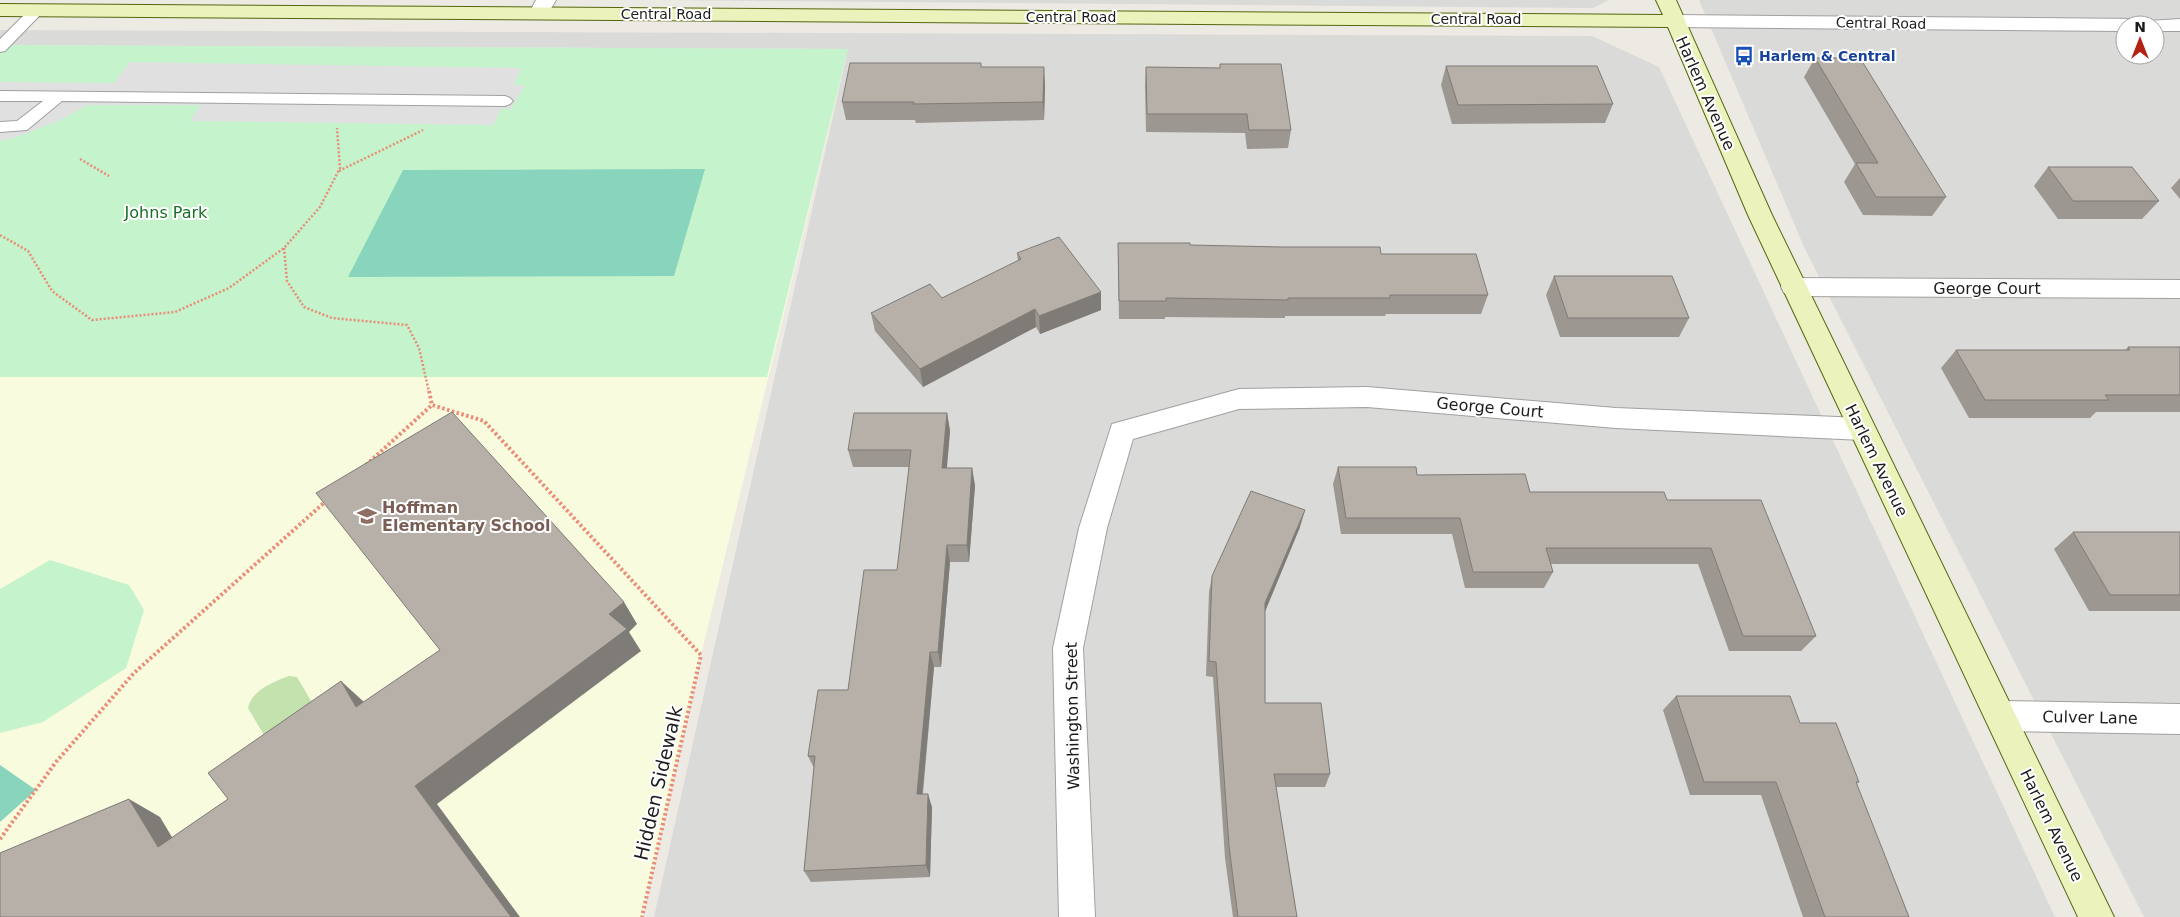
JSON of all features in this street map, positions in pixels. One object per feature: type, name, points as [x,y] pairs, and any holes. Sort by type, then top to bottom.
[{"type":"main road","name":"Harlem Avenue","points":[[1666,0],[1760,215],[2096,917]]},
{"type":"main road","name":"Central Road","points":[[0,10],[542,7],[1674,21]]},
{"type":"street","name":"Central Road","points":[[1674,21],[2115,25]]},
{"type":"street","points":[[2165,25],[2180,25]]},
{"type":"street","name":"George Court","points":[[1794,286],[2180,289]]},
{"type":"street","name":"George Court","points":[[1122,432],[1239,400],[1367,397],[1616,418],[1862,429]]},
{"type":"street","name":"Washington Street","points":[[1077,917],[1068,648],[1093,528],[1122,432]]},
{"type":"street","name":"Culver Lane","points":[[2000,716],[2180,719]]},
{"type":"lane","points":[[0,48],[37,10]]},
{"type":"lane","points":[[0,96],[505,101]]},
{"type":"lane","points":[[0,127],[20,126],[59,96]]},
{"type":"path","points":[[0,235],[28,251],[52,291],[92,320],[175,312],[229,288],[284,248],[320,207],[340,168],[337,128]]},
{"type":"path","points":[[338,171],[423,130]]},
{"type":"path","points":[[80,159],[109,176]]},
{"type":"path","points":[[284,248],[287,281],[304,307],[332,318],[407,325],[419,348],[432,405],[359,471]]},
{"type":"path","name":"Hidden Sidewalk","points":[[432,405],[484,421],[701,655],[642,917]]},
{"type":"path","points":[[0,840],[56,762],[134,673],[207,610],[330,497]]},
{"type":"shaded area","points":[[657,0],[1609,0],[1593,8]]},
{"type":"shaded area","points":[[1699,0],[2180,0],[2180,917],[2144,917],[1804,247]]},
{"type":"shaded area","points":[[0,30],[1592,36],[1659,67],[2055,917],[654,917],[848,49],[0,45]]},
{"type":"shaded area","name":"Hoffman Elementary School","points":[[848,49],[701,655],[642,917],[0,917],[0,377],[766,377]]},
{"type":"shaded area","points":[[130,62],[521,68],[514,85],[525,85],[511,109],[501,109],[493,125],[190,121],[201,105],[88,105],[58,121],[14,138],[0,141],[0,82],[114,83]]},
{"type":"green space","name":"Johns Park","points":[[0,45],[848,49],[767,377],[0,377]]},
{"type":"green space","points":[[705,169],[674,276],[348,277],[403,170]]},
{"type":"green space","points":[[50,560],[129,585],[144,610],[126,668],[43,722],[0,733],[0,589]]},
{"type":"green space","points":[[289,676],[297,677],[327,728],[280,762],[248,708],[254,696],[264,688]]},
{"type":"green space","points":[[0,765],[36,790],[0,822]]},
{"type":"building","points":[[1815,58],[1860,58],[1946,197],[1876,197],[1856,163],[1878,163]]},
{"type":"building","points":[[850,63],[981,63],[981,67],[1044,67],[1043,102],[913,104],[914,102],[842,102]]},
{"type":"building","points":[[1220,64],[1281,64],[1291,130],[1249,130],[1247,114],[1147,114],[1146,67],[1220,68]]},
{"type":"building","points":[[1446,66],[1597,66],[1613,104],[1458,105]]},
{"type":"building","points":[[2048,167],[2132,167],[2159,201],[2073,201]]},
{"type":"building","points":[[1059,237],[1101,292],[1039,316],[1035,309],[920,369],[871,313],[930,284],[942,298],[1021,259],[1017,253]]},
{"type":"building","points":[[1118,243],[1380,247],[1381,254],[1476,254],[1488,295],[1390,295],[1390,298],[1288,298],[1288,300],[1166,298],[1166,301],[1119,301]]},
{"type":"building","points":[[1554,276],[1672,276],[1689,318],[1568,318]]},
{"type":"building","points":[[2128,347],[2180,347],[2180,395],[2105,395],[2109,400],[1985,400],[1956,350],[2130,350]]},
{"type":"building","points":[[452,412],[624,602],[609,614],[627,629],[415,786],[511,917],[0,917],[0,853],[129,799],[158,847],[228,799],[208,773],[341,681],[356,707],[440,650],[316,493]]},
{"type":"building","points":[[854,413],[947,413],[942,468],[972,468],[967,545],[947,545],[938,652],[930,652],[917,794],[928,794],[926,865],[804,871],[815,756],[808,756],[818,690],[848,690],[864,570],[897,570],[911,450],[848,450]]},
{"type":"building","points":[[1338,467],[1416,467],[1417,475],[1525,474],[1530,492],[1664,492],[1667,500],[1761,500],[1816,636],[1743,636],[1711,548],[1546,548],[1553,572],[1473,572],[1460,518],[1346,518]]},
{"type":"building","points":[[1251,491],[1305,510],[1265,603],[1265,703],[1321,703],[1330,774],[1274,774],[1297,917],[1238,917],[1229,846],[1216,662],[1209,661],[1212,576]]},
{"type":"building","points":[[2073,532],[2180,532],[2180,595],[2110,595]]},
{"type":"building","points":[[1676,696],[1790,696],[1800,723],[1836,723],[1859,782],[1856,782],[1909,917],[1825,917],[1776,782],[1704,782]]},
{"type":"place","name":"Harlem & Central","points":[[1744,56]]},
{"type":"place","name":"Hoffman Elementary School","points":[[367,516]]}]
